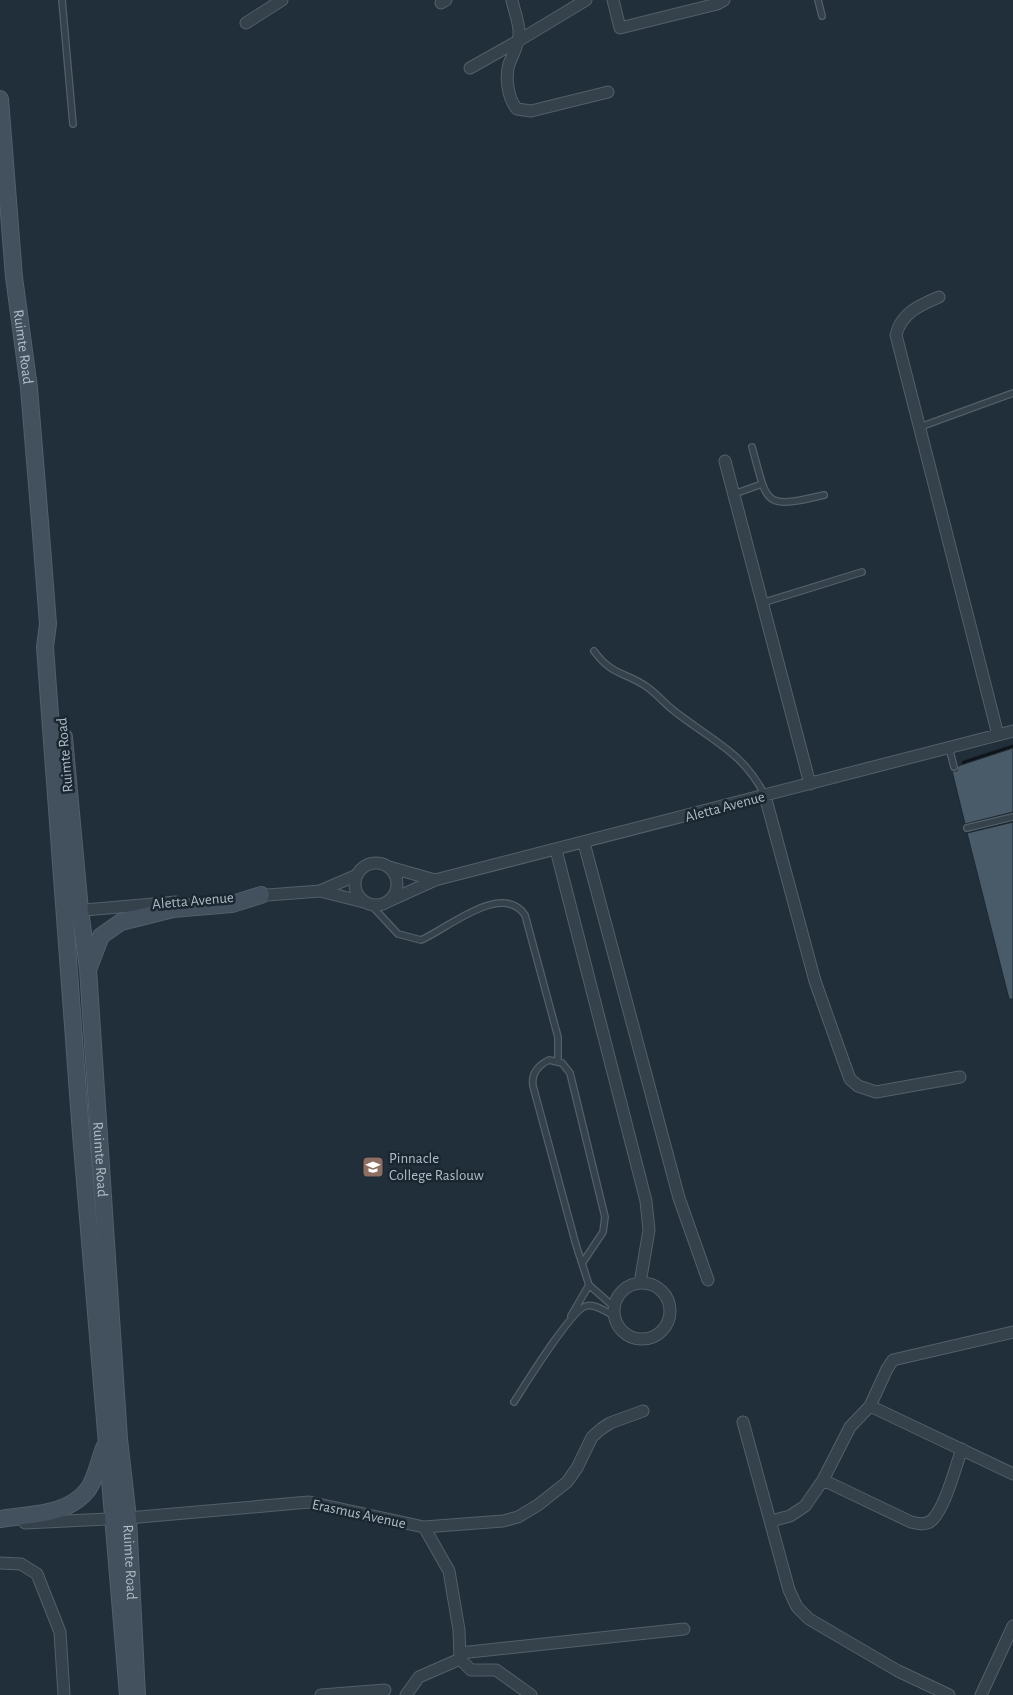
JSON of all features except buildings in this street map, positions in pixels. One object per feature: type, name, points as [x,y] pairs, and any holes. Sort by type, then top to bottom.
[{"type":"main road","name":"Ruimte Road","points":[[0,99],[14,277],[29,388],[41,534],[48,624],[45,647],[73,911],[81,1134],[128,1695]]},
{"type":"main road","points":[[88,969],[101,936],[121,922],[173,910],[232,904],[261,895]]},
{"type":"main road","name":"Ruimte Road","points":[[73,911],[88,969],[119,1439],[128,1518],[138,1695]]},
{"type":"main road","points":[[0,1519],[58,1510],[80,1498],[90,1487],[107,1438]]},
{"type":"street","points":[[246,23],[282,0]]},
{"type":"street","points":[[512,0],[520,32],[508,67],[508,75],[512,104],[517,109],[532,111],[608,92]]},
{"type":"street","points":[[470,68],[586,0]]},
{"type":"street","points":[[613,0],[620,28],[717,4],[724,0]]},
{"type":"street","points":[[939,297],[916,307],[906,315],[898,324],[896,335],[998,735]]},
{"type":"street","points":[[725,460],[810,784]]},
{"type":"street","name":"Aletta Avenue","points":[[391,900],[436,880],[1013,731]]},
{"type":"street","points":[[765,796],[815,980],[850,1079],[864,1090],[876,1092],[960,1077]]},
{"type":"street","points":[[584,843],[679,1198],[708,1280]]},
{"type":"street","points":[[556,850],[646,1200],[649,1230],[640,1283]]},
{"type":"street","points":[[375,863],[389,867],[397,879],[396,894],[385,904],[367,903],[356,890],[357,875],[361,869],[375,863]]},
{"type":"street","name":"Aletta Avenue","points":[[389,867],[436,880]]},
{"type":"street","name":"Aletta Avenue","points":[[320,891],[357,875]]},
{"type":"street","name":"Aletta Avenue","points":[[73,911],[320,891],[367,903]]},
{"type":"street","points":[[640,1283],[657,1287],[664,1293],[670,1310],[664,1327],[650,1338],[632,1337],[618,1325],[614,1311],[623,1290],[640,1283]]},
{"type":"street","points":[[772,1520],[790,1516],[802,1510],[823,1480],[850,1427],[870,1406],[893,1360],[1013,1332]]},
{"type":"street","points":[[870,1406],[1013,1474]]},
{"type":"street","name":"Erasmus Avenue","points":[[0,1524],[128,1518],[316,1502],[347,1512],[424,1527],[503,1521],[518,1517],[538,1505],[566,1482],[577,1468],[592,1437],[601,1429],[610,1423],[643,1411]]},
{"type":"street","points":[[742,1422],[772,1520],[789,1590],[792,1599],[802,1614],[898,1671],[949,1695]]},
{"type":"street","points":[[823,1480],[910,1522],[925,1524],[933,1520],[941,1505],[962,1449]]},
{"type":"street","points":[[424,1527],[449,1571],[459,1630],[460,1656],[472,1670],[496,1670],[531,1695]]},
{"type":"street","points":[[0,1563],[21,1564],[37,1574],[60,1632],[64,1695]]},
{"type":"street","points":[[981,1695],[1013,1626]]},
{"type":"street","points":[[406,1695],[419,1677],[460,1656],[684,1629]]},
{"type":"street","points":[[321,1695],[385,1690]]},
{"type":"lane","points":[[62,0],[74,124]]},
{"type":"lane","points":[[818,0],[822,16]]},
{"type":"lane","points":[[920,427],[1013,393]]},
{"type":"lane","points":[[752,447],[762,484],[771,499],[779,503],[789,503],[824,495]]},
{"type":"lane","points":[[734,494],[762,484]]},
{"type":"lane","points":[[762,602],[862,572]]},
{"type":"lane","points":[[594,651],[610,669],[646,686],[673,710],[725,746],[750,770],[765,796]]},
{"type":"lane","points":[[949,747],[954,767]]},
{"type":"lane","points":[[967,828],[1013,817]]},
{"type":"lane","points":[[367,903],[398,934],[421,940],[461,916],[494,904],[506,902],[520,907],[525,915],[558,1037],[558,1061]]},
{"type":"lane","points":[[583,1262],[602,1232],[605,1218],[570,1073],[566,1066],[558,1061],[549,1060],[541,1064],[532,1080],[576,1246],[583,1262],[589,1285],[614,1311]]},
{"type":"lane","points":[[514,1402],[568,1323],[589,1285]]},
{"type":"lane","points":[[568,1323],[581,1308],[588,1305],[614,1311]]},
{"type":"place","name":"Pinnacle College Raslouw","points":[[373,1167]]}]
